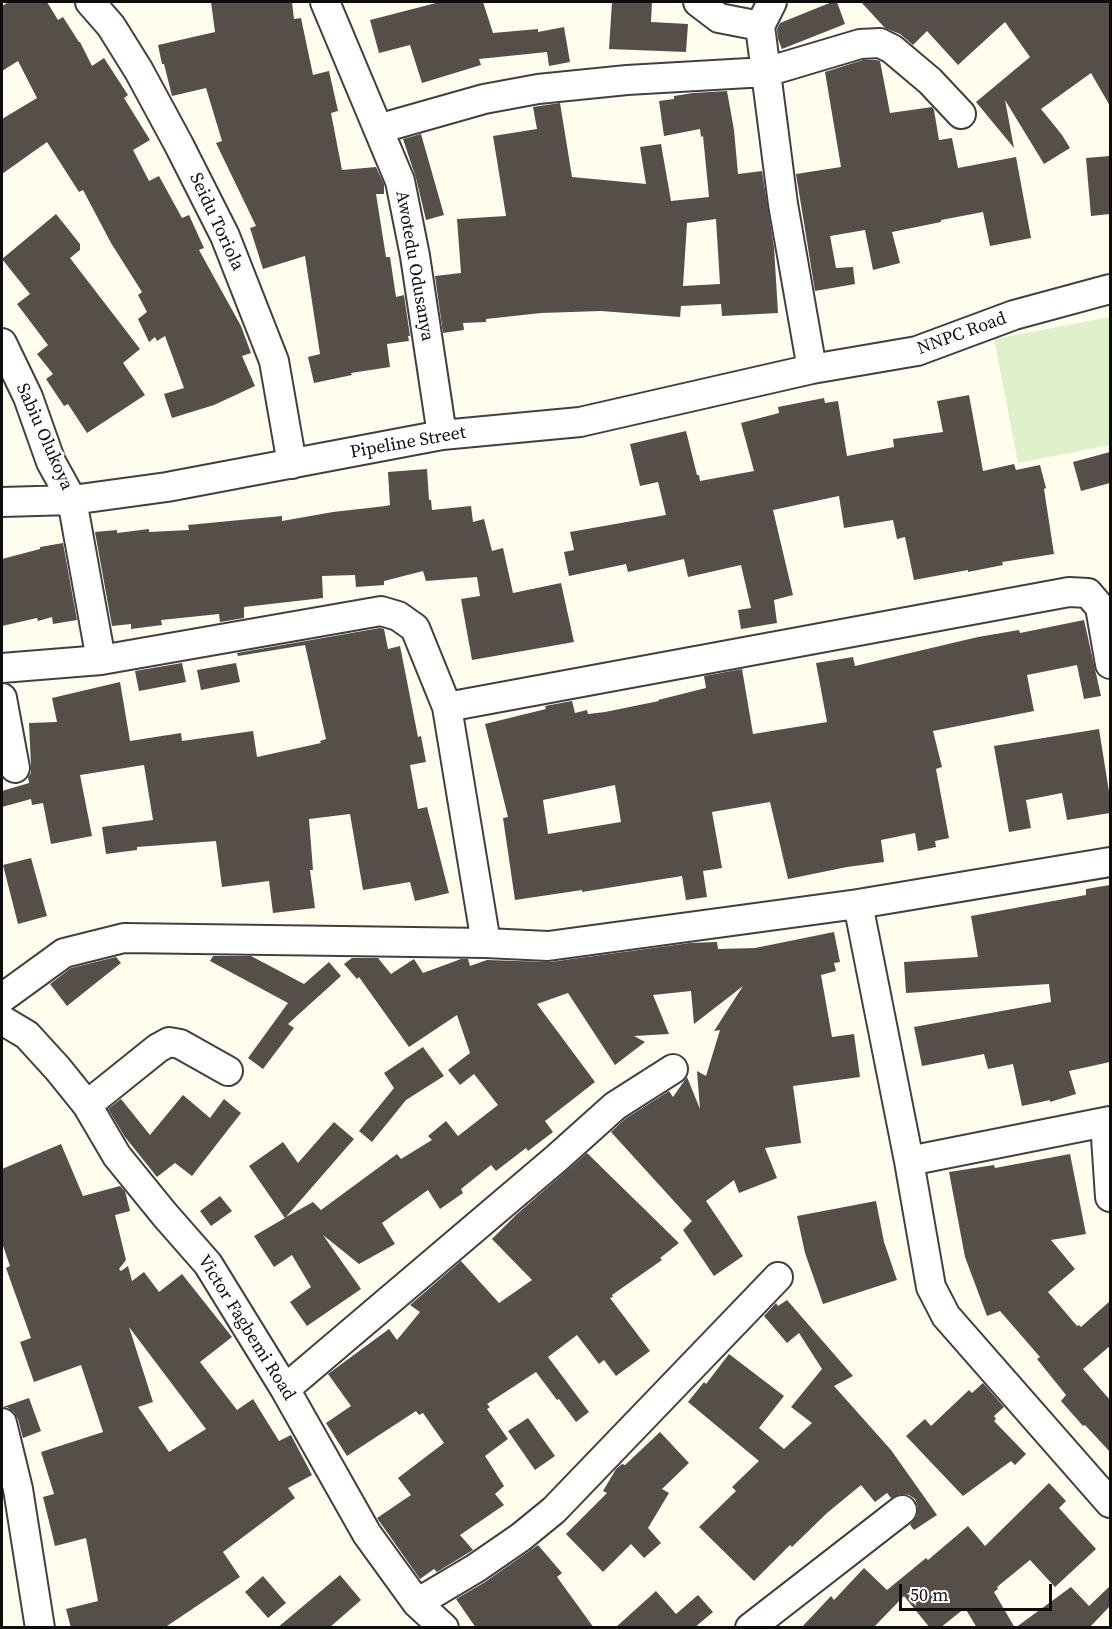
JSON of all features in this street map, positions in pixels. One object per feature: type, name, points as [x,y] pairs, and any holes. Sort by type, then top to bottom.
[{"type":"street","name":"Seidu Toriola","points":[[90,2],[111,26],[140,71],[225,236],[274,361],[292,464]]},
{"type":"street","name":"Awotedu Odusanya","points":[[325,2],[399,181],[415,256],[442,435]]},
{"type":"street","points":[[698,2],[719,18],[766,14],[766,72],[783,204],[812,369]]},
{"type":"street","points":[[378,129],[484,99],[538,90],[627,80],[766,72],[860,44],[880,43],[892,49],[930,81],[961,114]]},
{"type":"street","name":"NNPC Road","points":[[812,369],[917,351],[1014,315],[1110,289]]},
{"type":"street","name":"Sabiu Olukoya","points":[[2,342],[28,397],[51,462],[72,500],[101,660]]},
{"type":"street","name":"Pipeline Street","points":[[2,502],[72,500],[167,487],[442,435],[580,422],[812,369]]},
{"type":"street","points":[[447,707],[1069,592],[1088,593],[1100,607],[1110,664]]},
{"type":"street","points":[[2,668],[101,660],[381,611],[398,616],[415,628],[447,707],[486,943]]},
{"type":"street","points":[[2,698],[7,736],[15,768]]},
{"type":"street","points":[[2,998],[64,953],[124,938],[486,943],[548,946],[858,904],[1110,862]]},
{"type":"street","points":[[858,904],[909,1161],[931,1287],[946,1316],[1110,1503]]},
{"type":"street","name":"Victor Fagbemi Road","points":[[2,1020],[27,1035],[87,1105],[117,1156],[208,1264],[285,1389],[367,1534],[417,1603],[444,1628]]},
{"type":"street","points":[[87,1105],[158,1048],[169,1042],[180,1044],[228,1071]]},
{"type":"street","points":[[285,1389],[615,1106],[673,1069]]},
{"type":"street","points":[[909,1161],[1108,1122],[1110,1197]]},
{"type":"street","points":[[417,1603],[476,1568],[554,1510],[778,1277]]},
{"type":"street","points":[[2,1423],[18,1489],[40,1628]]},
{"type":"street","points":[[750,1628],[902,1510]]},
{"type":"green space","points":[[1110,317],[1110,445],[1018,463],[994,339]]},
{"type":"building","points":[[9,2],[47,2],[58,20],[63,17],[80,42],[92,66],[104,58],[128,95],[124,98],[150,140],[133,150],[149,181],[159,176],[182,218],[189,215],[204,248],[199,250],[241,326],[251,353],[242,356],[255,386],[214,405],[172,418],[164,394],[184,388],[165,336],[157,341],[155,337],[149,342],[138,319],[147,312],[138,295],[142,292],[111,243],[83,190],[79,192],[47,142],[2,174],[2,119],[37,98],[18,61],[2,71],[2,6]]},
{"type":"building","points":[[211,2],[292,2],[294,19],[301,18],[313,75],[329,71],[338,111],[331,113],[342,170],[376,167],[384,184],[384,194],[376,194],[386,257],[390,257],[396,297],[404,295],[410,336],[408,336],[409,341],[387,344],[390,367],[351,373],[352,375],[314,383],[308,357],[320,354],[305,256],[263,269],[250,228],[256,226],[216,143],[222,141],[206,88],[172,96],[158,45],[215,32]]},
{"type":"building","points":[[440,2],[483,2],[493,33],[538,29],[538,32],[564,27],[570,62],[549,66],[547,52],[479,59],[481,65],[422,83],[410,45],[379,53],[370,20]]},
{"type":"building","points":[[612,2],[652,2],[651,22],[688,24],[686,52],[609,49]]},
{"type":"building","points":[[837,2],[845,24],[782,49],[777,29],[780,23]]},
{"type":"building","points":[[861,2],[1110,2],[1110,106],[1091,73],[1041,109],[1070,148],[1044,164],[1005,100],[1014,148],[976,102],[1030,57],[1005,22],[958,65],[927,31],[913,45],[900,34],[885,28]]},
{"type":"building","points":[[863,60],[880,61],[890,113],[932,107],[939,140],[952,138],[958,168],[1016,157],[1031,238],[990,246],[983,212],[941,220],[941,222],[892,232],[900,263],[873,270],[865,230],[830,236],[836,268],[853,267],[855,284],[815,291],[796,174],[841,167],[825,72]]},
{"type":"building","points":[[727,91],[734,130],[738,174],[762,171],[774,247],[778,313],[722,316],[721,304],[681,306],[680,317],[601,311],[541,313],[486,319],[486,322],[463,323],[464,330],[443,333],[435,276],[461,273],[457,219],[506,216],[493,136],[537,129],[533,107],[560,103],[572,177],[646,184],[640,147],[661,144],[671,201],[709,197],[703,136],[701,137],[700,129],[664,136],[659,101],[693,93]],"holes":[[[716,219],[720,284],[683,286],[687,223]]]},
{"type":"building","points":[[421,134],[444,215],[426,220],[416,178],[403,139]]},
{"type":"building","points":[[1110,156],[1110,214],[1091,216],[1086,158]]},
{"type":"building","points":[[56,214],[80,244],[80,250],[70,258],[140,349],[123,363],[145,395],[87,433],[68,404],[64,406],[46,379],[53,374],[37,354],[48,345],[17,304],[30,294],[2,259]]},
{"type":"building","points":[[969,395],[983,471],[1014,464],[1016,470],[1040,465],[1046,488],[1044,489],[1054,554],[1002,562],[1003,565],[968,572],[968,570],[914,580],[905,537],[897,539],[893,520],[844,528],[839,496],[773,510],[793,595],[774,600],[777,623],[741,629],[738,610],[751,608],[741,565],[688,577],[684,559],[628,572],[626,564],[569,576],[564,552],[574,550],[570,532],[666,515],[658,482],[640,486],[630,444],[686,431],[700,481],[754,471],[741,423],[779,413],[778,407],[824,398],[825,403],[838,401],[847,456],[894,447],[893,439],[943,432],[937,401]]},
{"type":"building","points":[[1110,452],[1110,483],[1081,491],[1073,462]]},
{"type":"building","points":[[427,469],[432,510],[471,506],[473,522],[484,519],[492,551],[503,548],[513,593],[561,583],[574,642],[472,660],[461,599],[480,596],[477,577],[426,581],[423,571],[384,581],[384,585],[356,587],[355,575],[322,576],[323,598],[244,607],[244,618],[220,622],[219,614],[161,620],[162,625],[131,629],[131,624],[112,626],[95,532],[117,530],[117,533],[149,529],[149,532],[189,530],[188,525],[282,516],[282,521],[386,506],[390,505],[388,472]]},
{"type":"building","points":[[63,543],[77,620],[53,624],[52,617],[38,621],[37,618],[2,626],[2,559],[40,549],[40,547]]},
{"type":"building","points":[[1084,620],[1101,696],[1084,699],[1077,665],[1027,675],[1034,711],[933,731],[942,767],[936,769],[949,838],[935,841],[936,847],[918,851],[915,833],[881,840],[884,862],[788,879],[770,802],[712,812],[722,868],[703,871],[707,897],[686,900],[682,876],[515,900],[503,818],[508,817],[485,724],[546,709],[545,706],[572,701],[575,713],[587,710],[588,714],[659,701],[706,688],[704,676],[742,669],[753,734],[827,722],[816,663],[853,657],[855,666],[978,637],[1019,630],[1020,633]],"holes":[[[615,785],[621,822],[548,834],[543,800]]]},
{"type":"building","points":[[384,629],[388,649],[400,646],[418,737],[421,736],[426,762],[410,765],[418,809],[427,807],[449,893],[415,901],[410,882],[363,890],[350,814],[309,819],[313,870],[310,870],[315,908],[273,913],[269,881],[222,887],[216,841],[137,847],[137,850],[106,854],[102,827],[153,820],[144,765],[80,775],[92,836],[51,844],[43,803],[32,805],[31,799],[2,807],[2,791],[29,783],[31,766],[29,723],[57,722],[52,698],[120,682],[130,741],[181,733],[182,741],[253,731],[257,757],[321,743],[320,741],[326,739],[305,645],[238,656],[237,653]]},
{"type":"building","points":[[182,663],[186,682],[139,691],[135,671]]},
{"type":"building","points":[[236,663],[240,682],[201,690],[197,670]]},
{"type":"building","points":[[1099,729],[1110,798],[1110,813],[1067,820],[1062,793],[1026,800],[1031,828],[1009,832],[994,746]]},
{"type":"building","points":[[31,858],[47,916],[18,924],[3,865]]},
{"type":"building","points":[[1110,885],[1110,1062],[1069,1071],[1076,1094],[1050,1102],[1050,1100],[1022,1106],[1013,1064],[988,1069],[984,1054],[922,1066],[914,1027],[1051,1002],[1049,984],[906,993],[904,962],[978,957],[971,916],[1086,895],[1086,889]]},
{"type":"building","points":[[834,932],[840,962],[834,963],[836,971],[821,975],[832,1037],[854,1034],[860,1077],[793,1086],[801,1143],[765,1148],[777,1178],[739,1193],[734,1180],[706,1201],[743,1256],[714,1276],[683,1230],[692,1221],[611,1132],[625,1119],[669,1091],[673,1097],[687,1077],[700,1109],[697,1071],[706,1076],[720,1030],[714,1031],[743,986],[694,1024],[691,991],[653,995],[669,1034],[634,1036],[645,1042],[615,1065],[568,993],[537,1004],[595,1082],[545,1121],[553,1132],[528,1151],[526,1148],[496,1171],[491,1165],[461,1189],[463,1193],[440,1209],[428,1190],[382,1223],[395,1244],[359,1264],[323,1235],[361,1289],[307,1326],[290,1302],[311,1287],[292,1255],[274,1267],[254,1236],[285,1218],[249,1166],[283,1142],[298,1163],[334,1122],[354,1139],[286,1217],[313,1202],[321,1210],[397,1154],[401,1159],[432,1140],[428,1136],[446,1121],[458,1136],[498,1105],[474,1074],[460,1085],[448,1070],[470,1053],[457,1015],[409,1047],[359,977],[357,979],[344,964],[352,958],[378,958],[391,974],[414,959],[423,973],[461,959],[468,959],[470,966],[487,960],[550,962],[690,943],[717,942],[718,949],[755,948]]},
{"type":"building","points":[[213,956],[251,956],[304,984],[329,962],[341,976],[288,1024],[294,1028],[263,1069],[248,1058],[288,1003],[210,961]]},
{"type":"building","points":[[116,957],[121,963],[67,1006],[50,984],[71,968]]},
{"type":"building","points":[[423,1047],[444,1076],[406,1100],[372,1142],[359,1131],[394,1088],[384,1073]]},
{"type":"building","points":[[183,1095],[210,1118],[224,1099],[241,1113],[192,1176],[175,1163],[157,1177],[125,1137],[108,1109],[121,1099],[150,1135]]},
{"type":"building","points":[[61,1144],[83,1196],[120,1186],[125,1191],[130,1211],[115,1215],[126,1260],[119,1269],[121,1271],[128,1266],[132,1281],[144,1272],[159,1292],[182,1274],[232,1337],[200,1362],[237,1410],[253,1399],[279,1441],[291,1435],[312,1475],[288,1488],[295,1498],[223,1552],[240,1577],[164,1628],[71,1628],[66,1609],[98,1601],[86,1538],[55,1546],[43,1497],[54,1494],[41,1452],[103,1432],[81,1365],[34,1382],[20,1342],[31,1338],[6,1268],[10,1266],[2,1243],[2,1169]],"holes":[[[129,1327],[206,1429],[169,1452],[138,1407],[153,1402]]]},
{"type":"building","points":[[587,1153],[679,1243],[660,1258],[662,1260],[610,1298],[650,1351],[616,1376],[604,1360],[599,1364],[577,1335],[548,1357],[589,1412],[576,1422],[536,1372],[487,1404],[490,1407],[487,1409],[508,1439],[485,1456],[504,1486],[495,1494],[504,1505],[460,1535],[473,1550],[437,1572],[434,1569],[420,1579],[377,1518],[411,1495],[398,1478],[444,1443],[423,1413],[419,1415],[416,1411],[347,1456],[326,1423],[351,1406],[328,1374],[389,1329],[397,1340],[420,1312],[410,1305],[461,1261],[499,1303],[532,1280],[492,1239]]},
{"type":"building","points":[[1070,1154],[1086,1234],[1051,1240],[1075,1269],[1048,1292],[1077,1326],[1081,1327],[1110,1301],[1110,1346],[1083,1369],[1110,1400],[1110,1452],[1061,1401],[1066,1395],[1037,1359],[1040,1357],[1000,1311],[987,1316],[965,1257],[949,1172],[994,1165],[995,1168]]},
{"type":"building","points":[[220,1196],[232,1211],[211,1226],[200,1211]]},
{"type":"building","points":[[876,1201],[884,1242],[897,1280],[823,1304],[805,1253],[797,1216]]},
{"type":"building","points":[[787,1300],[853,1376],[834,1386],[891,1450],[937,1515],[914,1530],[910,1525],[917,1516],[918,1507],[915,1499],[909,1495],[900,1494],[891,1498],[887,1493],[875,1502],[861,1485],[827,1513],[792,1547],[790,1545],[754,1581],[699,1527],[736,1491],[732,1487],[759,1461],[688,1402],[704,1382],[706,1384],[729,1354],[784,1396],[759,1428],[784,1449],[812,1423],[791,1407],[822,1369],[799,1333],[787,1343],[764,1316],[776,1303],[778,1306]]},
{"type":"building","points":[[983,1383],[1004,1407],[994,1416],[996,1419],[994,1421],[1026,1454],[1015,1465],[1011,1461],[963,1496],[906,1436],[925,1419],[931,1426],[969,1390],[972,1393]]},
{"type":"building","points":[[29,1398],[41,1431],[23,1438],[14,1412],[3,1407]]},
{"type":"building","points":[[528,1418],[555,1456],[535,1470],[508,1431]]},
{"type":"building","points":[[660,1432],[689,1463],[662,1489],[669,1493],[648,1528],[661,1543],[644,1558],[631,1544],[603,1572],[566,1534],[607,1493],[603,1491],[616,1469],[622,1464],[625,1465]]},
{"type":"building","points":[[1049,1483],[1066,1501],[1059,1508],[1096,1549],[1055,1587],[1030,1560],[997,1587],[998,1589],[994,1592],[1015,1628],[977,1628],[965,1608],[940,1628],[930,1628],[904,1596],[873,1628],[801,1628],[831,1596],[834,1600],[864,1568],[887,1590],[926,1558],[928,1560],[968,1526],[985,1546]]},
{"type":"building","points":[[538,1545],[562,1573],[557,1577],[594,1628],[476,1628],[456,1599]]},
{"type":"building","points":[[340,1575],[361,1600],[329,1628],[277,1628]]},
{"type":"building","points":[[263,1576],[286,1603],[268,1618],[245,1592]]},
{"type":"building","points":[[1110,1586],[1110,1606],[1089,1628],[1015,1628],[1071,1587],[1089,1606]]},
{"type":"building","points":[[656,1591],[676,1614],[698,1595],[713,1612],[694,1628],[615,1628]]}]
